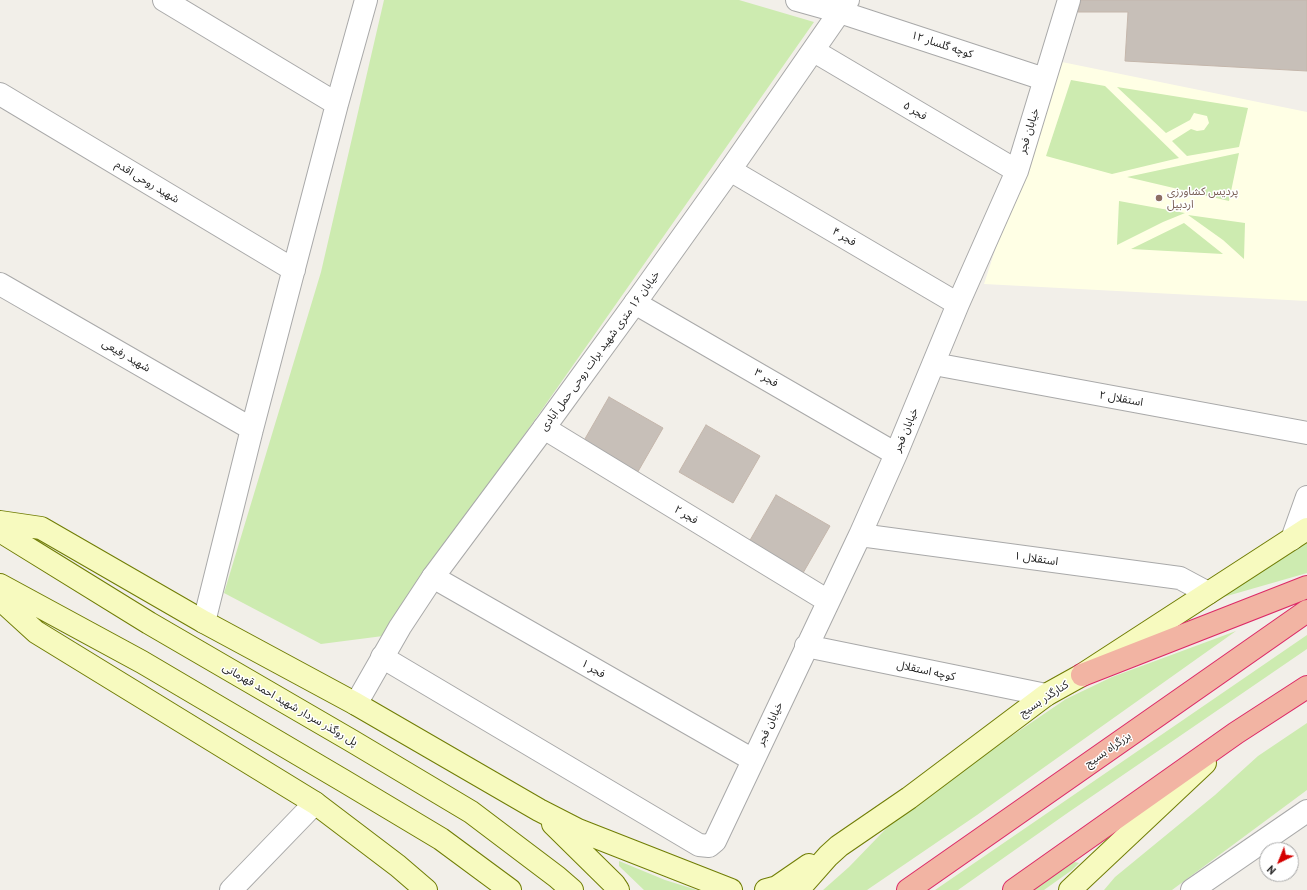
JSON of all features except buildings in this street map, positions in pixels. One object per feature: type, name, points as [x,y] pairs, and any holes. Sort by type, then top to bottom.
[{"type":"highway","points":[[1082,675],[1307,587]]},
{"type":"highway","name":"بزرگراه بسیج","points":[[908,890],[1307,611]]},
{"type":"highway","points":[[1014,890],[1236,734],[1307,687]]},
{"type":"main road","points":[[0,522],[41,528],[204,622],[356,704],[539,810],[578,830],[731,890]]},
{"type":"main road","name":"پل روگذر سردار شهید احمد قهرمانی","points":[[0,531],[149,623],[352,741],[470,812],[565,884]]},
{"type":"main road","name":"کنارگذر بسیج","points":[[798,890],[828,856],[839,846],[909,798],[1046,695],[1082,675],[1300,534]]},
{"type":"main road","points":[[0,585],[142,662],[396,812],[441,839],[510,890]]},
{"type":"main road","points":[[0,599],[36,632],[315,803],[398,866],[426,890]]},
{"type":"main road","points":[[1070,890],[1236,734]]},
{"type":"main road","points":[[539,810],[614,884],[618,890]]},
{"type":"main road","points":[[766,890],[779,886],[839,846]]},
{"type":"street","points":[[164,0],[337,104]]},
{"type":"street","points":[[204,622],[252,429],[337,104],[366,0]]},
{"type":"street","name":"کوچه گلسار ۱۲","points":[[797,0],[844,6],[1044,79]]},
{"type":"street","name":"خیابان فجر","points":[[382,657],[700,845],[709,846],[714,841],[860,535],[896,454],[958,304],[1017,171],[1069,0]]},
{"type":"street","name":"خیابان ۱۶ متری شهید برات روحی حمل آبادی","points":[[356,704],[400,627],[433,577],[635,303],[814,51],[844,6]]},
{"type":"street","name":"فجر ۵","points":[[814,51],[1017,171]]},
{"type":"street","name":"شهید روحی اقدم","points":[[0,94],[294,270]]},
{"type":"street","name":"فجر ۴","points":[[730,170],[958,304]]},
{"type":"street","name":"شهید رفیعی","points":[[0,284],[252,429]]},
{"type":"street","name":"فجر ۳","points":[[635,303],[896,454]]},
{"type":"street","name":"استقلال ۲","points":[[934,364],[1307,433]]},
{"type":"street","name":"فجر ۲","points":[[544,428],[828,602]]},
{"type":"street","points":[[1300,534],[1307,498]]},
{"type":"street","name":"استقلال ۱","points":[[860,535],[1180,578],[1208,593]]},
{"type":"street","name":"فجر ۱","points":[[433,577],[753,760]]},
{"type":"street","name":"کوچه استقلال","points":[[806,646],[1046,695]]},
{"type":"street","points":[[231,890],[315,803]]},
{"type":"street","points":[[1192,890],[1307,811]]},
{"type":"shaded area","name":"پردیس کشاورزی اردبیل","points":[[1057,61],[1307,112],[1307,301],[984,284]]},
{"type":"green space","points":[[384,0],[739,0],[814,22],[383,636],[321,644],[224,593],[321,272]]},
{"type":"green space","points":[[1071,80],[1105,86],[1179,158],[1112,174],[1046,156]]},
{"type":"green space","points":[[1117,87],[1248,108],[1239,147],[1187,156],[1172,141],[1191,129],[1197,131],[1204,130],[1209,123],[1207,116],[1194,113],[1190,120],[1166,133]]},
{"type":"green space","points":[[1239,153],[1229,201],[1127,177]]},
{"type":"green space","points":[[1119,201],[1185,213],[1163,222],[1117,245]]},
{"type":"green space","points":[[1188,215],[1245,223],[1244,259],[1223,240]]},
{"type":"green space","points":[[1184,223],[1223,254],[1131,249]]},
{"type":"green space","points":[[1307,543],[1307,573],[1220,598]]},
{"type":"green space","points":[[1236,631],[977,815],[867,890],[823,890],[849,867],[907,807],[1066,699],[1112,677]]},
{"type":"green space","points":[[1307,635],[1307,649],[958,890],[935,890]]},
{"type":"green space","points":[[1307,723],[1307,790],[1172,890],[1104,890],[1115,877],[1215,795],[1258,756]]},
{"type":"green space","points":[[619,861],[665,880],[697,890],[644,890],[619,866]]},
{"type":"green space","points":[[1070,861],[1079,863],[1072,870],[1044,890],[1028,890]]},
{"type":"place","name":"پردیس کشاورزی اردبیل","points":[[1159,198]]}]
